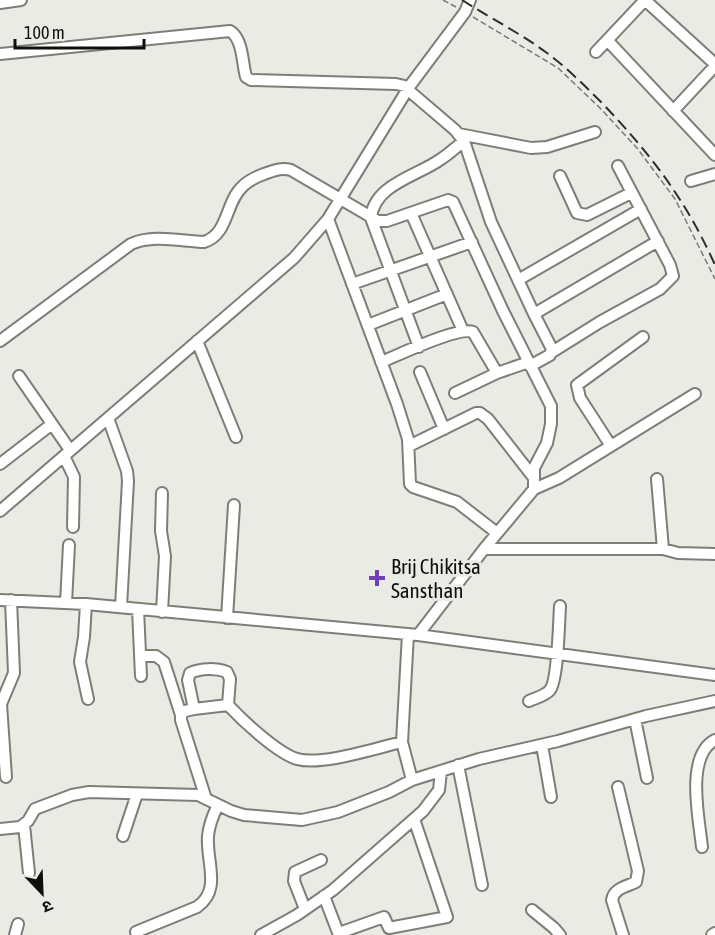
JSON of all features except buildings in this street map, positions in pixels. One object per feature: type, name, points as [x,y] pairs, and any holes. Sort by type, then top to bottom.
[{"type":"street","points":[[0,3],[21,0]]},
{"type":"street","points":[[0,511],[294,258],[328,219],[408,88],[465,12],[471,0]]},
{"type":"street","points":[[596,52],[645,0],[715,65],[673,111]]},
{"type":"street","points":[[0,54],[230,31],[239,41],[246,77],[251,81],[396,84],[408,88],[461,138],[491,222],[552,352]]},
{"type":"street","points":[[608,41],[715,155]]},
{"type":"street","points":[[461,138],[531,148],[547,147],[595,132]]},
{"type":"street","points":[[419,347],[371,218],[372,207],[379,197],[405,178],[441,160],[461,138]]},
{"type":"street","points":[[455,393],[497,373],[530,364],[600,322],[660,290],[669,282],[673,271],[618,166]]},
{"type":"street","points":[[0,341],[131,244],[147,239],[204,242],[211,240],[221,228],[235,195],[242,186],[250,180],[284,168],[378,221],[387,221],[448,200],[453,202],[551,406],[552,413],[547,443],[534,468],[534,484],[497,533],[413,634],[402,742],[412,780]]},
{"type":"street","points":[[691,182],[715,174]]},
{"type":"street","points":[[560,176],[578,213],[582,215],[587,215],[632,193]]},
{"type":"street","points":[[518,280],[641,208]]},
{"type":"street","points":[[411,213],[463,331]]},
{"type":"street","points":[[328,219],[368,325],[409,446],[410,484],[457,502],[497,533]]},
{"type":"street","points":[[534,314],[658,241]]},
{"type":"street","points":[[352,284],[472,242]]},
{"type":"street","points":[[368,325],[447,294]]},
{"type":"street","points":[[381,362],[463,331],[473,332],[497,373]]},
{"type":"street","points":[[611,446],[580,398],[577,385],[643,337]]},
{"type":"street","points":[[197,341],[236,438]]},
{"type":"street","points":[[420,372],[444,429]]},
{"type":"street","points":[[19,376],[52,424],[67,453],[74,477],[73,527]]},
{"type":"street","points":[[534,484],[559,478],[695,394]]},
{"type":"street","points":[[409,446],[480,413],[488,419],[534,484]]},
{"type":"street","points":[[108,418],[129,480],[121,608]]},
{"type":"street","points":[[0,464],[52,424]]},
{"type":"street","points":[[657,479],[663,549]]},
{"type":"street","points":[[162,493],[161,531],[165,556],[162,612]]},
{"type":"street","points":[[227,618],[234,505]]},
{"type":"street","points":[[66,603],[69,545]]},
{"type":"street","points":[[484,549],[663,549],[678,553],[715,554]]},
{"type":"street","points":[[6,777],[1,704],[14,673],[6,600],[86,604],[413,634],[715,675]]},
{"type":"street","points":[[86,604],[80,662],[87,699]]},
{"type":"street","points":[[528,701],[550,691],[552,686],[560,606]]},
{"type":"street","points":[[138,609],[141,676]]},
{"type":"street","points":[[140,656],[156,656],[164,662],[206,799]]},
{"type":"street","points":[[194,709],[188,680],[190,673],[196,670],[219,669],[227,672],[230,679],[228,705],[281,751],[297,759],[311,761],[332,759],[402,742]]},
{"type":"street","points":[[29,873],[24,825],[35,809],[79,793],[198,795],[244,815],[302,820],[338,812],[389,792],[412,780],[458,765],[635,719],[715,701]]},
{"type":"street","points":[[181,715],[185,711],[194,709],[228,705]]},
{"type":"street","points":[[635,719],[647,778]]},
{"type":"street","points":[[702,847],[696,795],[697,776],[702,753],[707,744],[715,740]]},
{"type":"street","points":[[542,744],[551,797]]},
{"type":"street","points":[[458,765],[482,885]]},
{"type":"street","points":[[261,935],[324,896],[414,819],[433,800],[439,790],[441,771]]},
{"type":"street","points":[[618,787],[638,871],[636,882],[618,889],[613,895],[612,900],[623,935]]},
{"type":"street","points":[[123,836],[137,794]]},
{"type":"street","points":[[136,932],[197,907],[210,894],[212,880],[208,834],[218,805]]},
{"type":"street","points":[[324,896],[339,934],[384,917],[389,928],[447,917],[414,819]]},
{"type":"street","points":[[0,829],[24,825]]},
{"type":"street","points":[[305,909],[294,882],[295,872],[321,860]]},
{"type":"street","points":[[532,910],[560,935]]},
{"type":"path","points":[[443,0],[558,68],[600,108],[637,148],[675,200],[715,279]]},
{"type":"railway","points":[[462,0],[547,53],[601,102],[666,178],[692,219],[715,265]]},
{"type":"place","name":"Brij Chikitsa Sansthan","points":[[377,578]]}]
